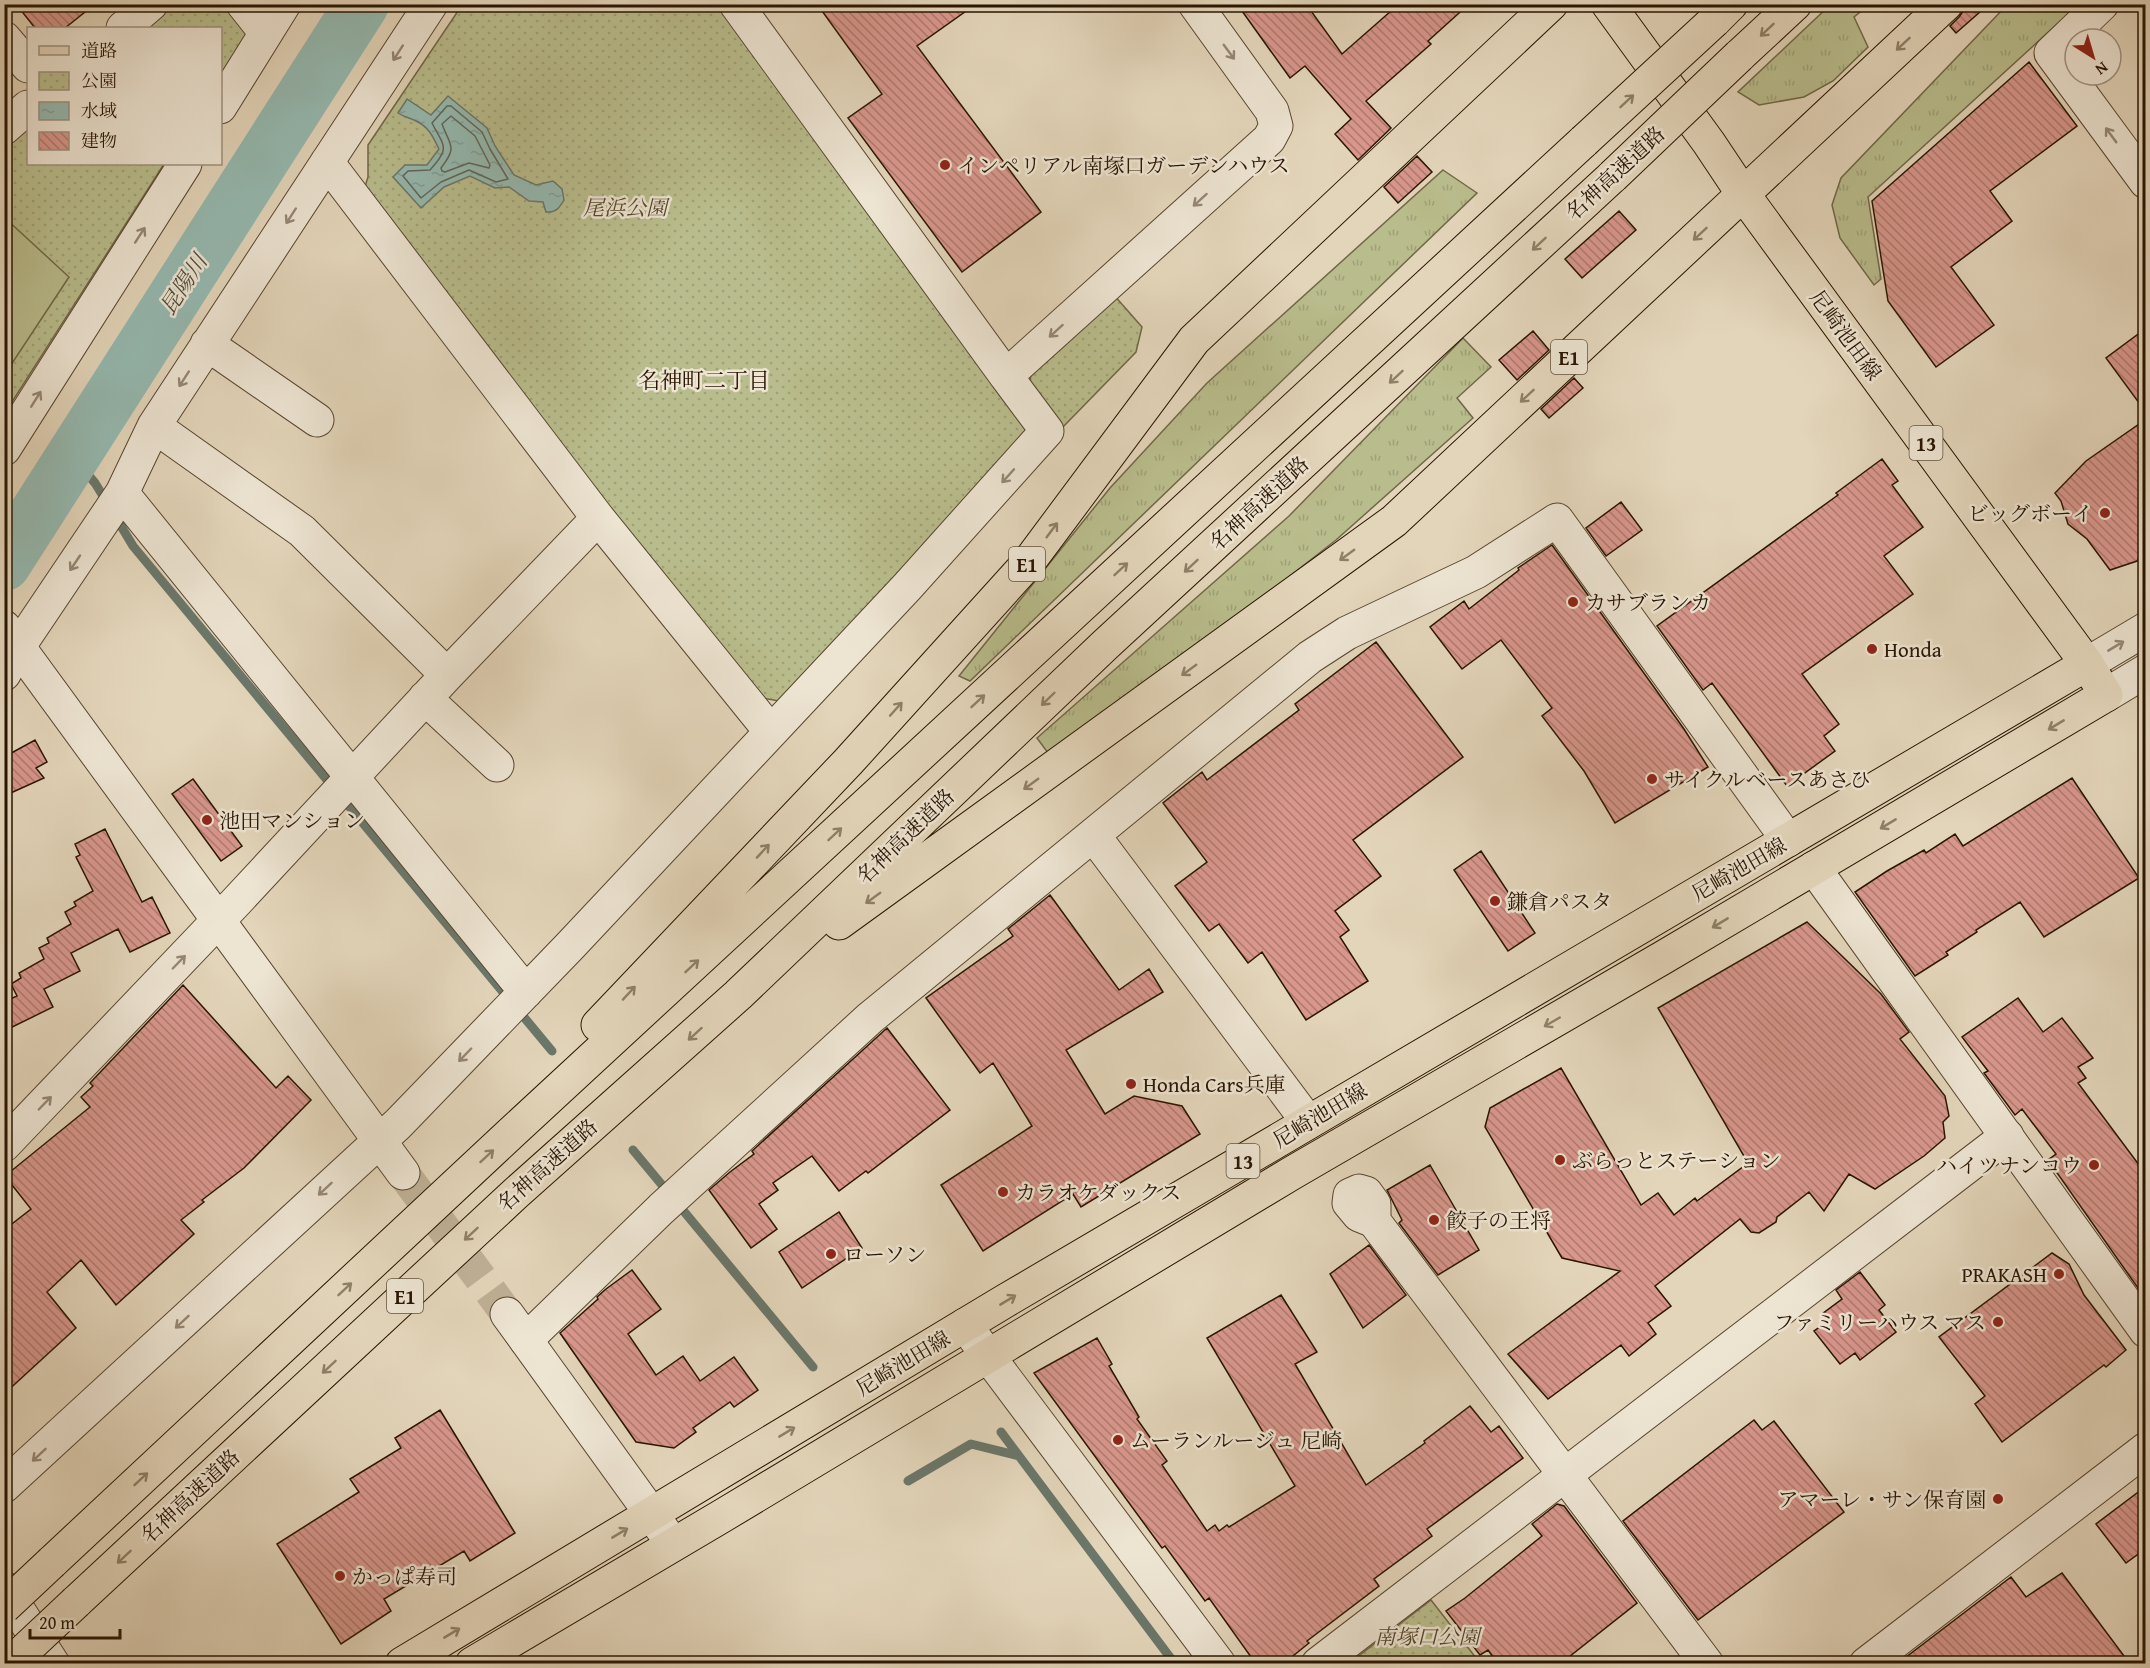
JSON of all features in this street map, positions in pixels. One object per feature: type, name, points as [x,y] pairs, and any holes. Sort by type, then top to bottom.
[{"type":"main road","name":"E1","points":[[510,1134],[589,1036],[848,762],[1028,563],[1194,340],[1551,4]]},
{"type":"main road","name":"尼崎池田線","points":[[472,1664],[1292,1173],[2106,695],[2087,664],[1743,194],[1608,4]]},
{"type":"main road","name":"名神高速道路","points":[[10,1664],[515,1194],[738,995],[1105,645],[1795,4]]},
{"type":"main road","name":"E1","points":[[738,995],[1394,521],[1946,4]]},
{"type":"main road","name":"E1","points":[[4,1607],[510,1134],[1723,13]]},
{"type":"main road","name":"尼崎池田線","points":[[402,1664],[965,1325],[2087,664]]},
{"type":"street","points":[[124,27],[151,4]]},
{"type":"street","points":[[243,4],[266,33]]},
{"type":"street","points":[[222,104],[284,4]]},
{"type":"street","points":[[403,1173],[218,921],[9,645],[115,504],[154,426],[431,4]]},
{"type":"street","points":[[4,1486],[379,1139],[398,1124],[907,587],[1047,431],[736,4]]},
{"type":"street","points":[[1006,376],[1273,133],[1276,126],[1272,111],[1195,4]]},
{"type":"street","points":[[2102,4],[2051,53],[2145,182]]},
{"type":"street","points":[[4,38],[27,65]]},
{"type":"street","points":[[4,128],[27,108]]},
{"type":"street","points":[[327,162],[598,518],[771,732]]},
{"type":"street","points":[[4,449],[184,165]]},
{"type":"street","points":[[207,344],[317,420]]},
{"type":"street","points":[[154,426],[302,531],[447,675]]},
{"type":"street","points":[[115,504],[518,1000]]},
{"type":"street","points":[[4,1145],[598,518]]},
{"type":"street","points":[[673,1544],[516,1327],[674,1198],[870,1018],[1310,657],[1347,633],[1476,572],[1557,520],[1788,840]]},
{"type":"street","points":[[2087,664],[2145,629]]},
{"type":"street","points":[[2106,695],[2145,671]]},
{"type":"street","points":[[425,698],[497,765]]},
{"type":"street","points":[[1094,836],[1308,1122]]},
{"type":"street","points":[[1814,868],[2145,1331]]},
{"type":"street","points":[[1318,1664],[2007,1136]]},
{"type":"street","points":[[1374,1221],[1707,1664]]},
{"type":"street","points":[[965,1325],[1219,1664]]},
{"type":"street","points":[[1866,1664],[2145,1449]]},
{"type":"street","points":[[4,1588],[53,1664]]},
{"type":"green space","points":[[228,4],[248,31],[222,72],[222,27],[145,27],[172,5]]},
{"type":"green space","name":"尾浜公園","points":[[462,5],[721,5],[1031,434],[779,701],[756,697],[364,190],[368,177],[368,145]]},
{"type":"green space","points":[[1830,5],[1869,5],[1854,17],[1868,47],[1833,81],[1804,97],[1759,105],[1738,92]]},
{"type":"green space","points":[[2007,5],[2078,5],[1868,197],[1881,279],[1874,285],[1840,238],[1832,205],[1841,178]]},
{"type":"green space","points":[[27,129],[27,165],[163,165],[5,413],[4,148]]},
{"type":"green space","points":[[1443,170],[1477,193],[970,681],[959,676],[1110,488],[1207,383]]},
{"type":"green space","points":[[5,218],[69,277],[5,374]]},
{"type":"green space","points":[[1113,294],[1142,327],[1136,352],[1059,431],[1030,387],[1031,370]]},
{"type":"green space","points":[[1463,338],[1491,367],[1457,398],[1473,418],[1336,540],[1148,687],[1051,757],[1037,738],[1289,516]]},
{"type":"green space","name":"南塚口公園","points":[[1431,1600],[1480,1663],[1360,1663],[1356,1658]]},
{"type":"water","points":[[448,96],[487,128],[495,146],[514,175],[536,185],[553,181],[562,189],[564,200],[559,208],[546,212],[543,202],[529,201],[509,187],[495,188],[470,176],[444,187],[421,208],[393,177],[405,165],[427,165],[439,149],[424,126],[398,113],[407,99],[431,115]]},
{"type":"building","points":[[16,4],[95,4],[66,27],[34,27]]},
{"type":"building","name":"インペリアル南塚口ガーデンハウス","points":[[817,4],[976,4],[917,46],[1041,212],[962,272],[848,118],[882,94]]},
{"type":"building","points":[[1237,4],[1306,4],[1342,54],[1399,4],[1469,4],[1428,41],[1431,44],[1366,101],[1391,128],[1358,160],[1335,134],[1351,119],[1305,66],[1290,78]]},
{"type":"building","points":[[1964,4],[1989,4],[1956,33],[1950,26],[1964,10]]},
{"type":"building","points":[[2029,62],[2077,126],[1990,191],[2012,221],[1951,267],[1994,325],[1936,367],[1888,301],[1872,201]]},
{"type":"building","points":[[1417,156],[1432,172],[1398,203],[1384,187]]},
{"type":"building","points":[[1619,211],[1636,230],[1582,278],[1565,259]]},
{"type":"building","points":[[2145,329],[2145,411],[2106,358]]},
{"type":"building","points":[[1533,331],[1549,350],[1517,380],[1499,360]]},
{"type":"building","points":[[1574,378],[1583,388],[1549,418],[1541,409]]},
{"type":"building","name":"ビッグボーイ","points":[[2145,420],[2145,548],[2137,561],[2110,570],[2087,539],[2068,524],[2061,501],[2055,493],[2086,461]]},
{"type":"building","points":[[1882,459],[1898,481],[1892,485],[1923,527],[1884,556],[1913,594],[1802,674],[1839,724],[1824,736],[1835,751],[1787,786],[1712,683],[1703,690],[1657,626],[1838,495],[1836,493]]},
{"type":"building","points":[[1621,502],[1642,530],[1606,556],[1586,528]]},
{"type":"building","points":[[1552,545],[1684,729],[1708,767],[1615,823],[1584,771],[1542,716],[1552,708],[1501,640],[1462,669],[1430,627],[1464,601],[1469,609],[1519,570],[1518,568]]},
{"type":"building","points":[[1376,642],[1463,757],[1353,840],[1381,876],[1335,911],[1349,930],[1340,937],[1368,981],[1306,1020],[1262,952],[1248,963],[1219,924],[1209,931],[1175,886],[1207,862],[1163,803],[1202,772],[1207,780],[1299,710],[1295,704]]},
{"type":"building","points":[[35,740],[47,762],[36,768],[44,778],[4,796],[4,757]]},
{"type":"building","points":[[2072,778],[2139,878],[2044,937],[2020,902],[1976,930],[1977,932],[1946,952],[1948,955],[1915,976],[1855,892],[1887,871],[1924,850],[1926,853],[1955,834],[1963,846]]},
{"type":"building","name":"池田マンション","points":[[193,779],[242,846],[221,861],[172,794]]},
{"type":"building","points":[[105,829],[142,902],[152,897],[170,933],[130,952],[118,929],[71,953],[80,971],[44,989],[53,1007],[4,1031],[4,1002],[17,996],[11,984],[21,978],[19,973],[44,959],[39,948],[49,943],[47,938],[71,924],[65,912],[76,906],[74,902],[93,891],[76,857],[80,855],[75,844]]},
{"type":"building","name":"鎌倉パスタ","points":[[1481,851],[1535,933],[1508,951],[1454,870]]},
{"type":"building","points":[[1050,895],[1119,990],[1149,969],[1163,992],[1066,1050],[1105,1114],[1134,1096],[1182,1106],[1200,1134],[1081,1207],[1073,1194],[983,1251],[941,1185],[1032,1126],[993,1063],[980,1073],[926,998],[1013,936],[1008,929]]},
{"type":"building","points":[[1807,922],[1881,994],[1909,1032],[1900,1039],[1945,1096],[1949,1116],[1943,1122],[1945,1138],[1924,1156],[1875,1189],[1849,1174],[1824,1211],[1809,1192],[1777,1217],[1776,1222],[1759,1233],[1751,1232],[1740,1219],[1655,1286],[1671,1306],[1648,1323],[1656,1334],[1629,1356],[1621,1345],[1548,1399],[1508,1354],[1620,1271],[1562,1258],[1485,1127],[1490,1108],[1561,1068],[1641,1205],[1658,1193],[1674,1215],[1695,1198],[1697,1201],[1748,1163],[1658,1008]]},
{"type":"building","points":[[183,985],[276,1088],[288,1076],[311,1100],[244,1168],[202,1200],[204,1202],[181,1220],[194,1234],[116,1305],[81,1260],[47,1292],[76,1328],[4,1394],[4,1230],[31,1209],[5,1176],[90,1107],[81,1097],[93,1086],[90,1083]]},
{"type":"building","points":[[2018,998],[2043,1032],[2062,1018],[2093,1058],[2078,1067],[2086,1078],[2078,1083],[2145,1173],[2145,1298],[2048,1160],[2056,1154],[2022,1109],[2015,1115],[1984,1073],[1988,1071],[1962,1037]]},
{"type":"building","points":[[887,1028],[950,1110],[868,1173],[866,1171],[839,1191],[812,1156],[773,1183],[778,1190],[759,1204],[777,1229],[751,1248],[709,1190],[754,1154],[752,1151]]},
{"type":"building","points":[[1430,1165],[1479,1250],[1438,1275],[1399,1223],[1402,1220],[1387,1190]]},
{"type":"building","points":[[839,1212],[862,1248],[802,1288],[779,1252]]},
{"type":"building","points":[[1369,1245],[1406,1295],[1363,1328],[1330,1274]]},
{"type":"building","points":[[2052,1253],[2069,1264],[2084,1295],[2126,1350],[2002,1442],[1975,1404],[1985,1396],[1939,1337]]},
{"type":"building","points":[[632,1270],[661,1309],[628,1334],[656,1375],[683,1356],[700,1381],[734,1357],[758,1390],[734,1407],[730,1402],[693,1428],[696,1432],[674,1448],[636,1442],[560,1333],[606,1289]]},
{"type":"building","points":[[1860,1272],[1885,1305],[1879,1310],[1896,1332],[1860,1360],[1855,1353],[1840,1364],[1814,1331],[1827,1322],[1822,1314],[1842,1299],[1836,1290]]},
{"type":"building","points":[[1281,1295],[1317,1352],[1295,1364],[1366,1485],[1425,1443],[1424,1441],[1470,1406],[1491,1432],[1499,1426],[1523,1458],[1427,1529],[1432,1536],[1374,1579],[1379,1586],[1307,1641],[1309,1643],[1283,1664],[1256,1664],[1209,1598],[1205,1601],[1165,1546],[1162,1548],[1034,1373],[1097,1338],[1112,1364],[1109,1366],[1139,1417],[1137,1419],[1167,1461],[1162,1465],[1207,1531],[1215,1525],[1219,1531],[1295,1486],[1207,1338]]},
{"type":"building","points":[[440,1410],[515,1533],[470,1561],[464,1551],[384,1599],[391,1611],[341,1644],[277,1544],[359,1492],[350,1479],[401,1448],[395,1438]]},
{"type":"building","points":[[1754,1420],[1762,1430],[1774,1421],[1844,1512],[1698,1620],[1623,1521]]},
{"type":"building","points":[[2145,1487],[2145,1549],[2126,1563],[2096,1524]]},
{"type":"building","points":[[1557,1504],[1564,1506],[1637,1603],[1560,1664],[1498,1664],[1488,1650],[1480,1655],[1446,1611],[1542,1536],[1532,1524]]},
{"type":"building","points":[[2062,1573],[2130,1664],[1897,1664],[2011,1577],[2026,1597]]},
{"type":"waterway","name":"昆陽川","points":[[4,564],[362,4]]},
{"type":"waterway","points":[[72,456],[95,483],[108,504]]},
{"type":"waterway","points":[[115,516],[133,546],[552,1051]]},
{"type":"waterway","points":[[633,1150],[813,1367]]},
{"type":"waterway","points":[[1001,1432],[1175,1664]]},
{"type":"waterway","points":[[908,1481],[971,1444],[1019,1456]]},
{"type":"tunnel","points":[[403,1173],[507,1314]]},
{"type":"place","name":"インペリアル南塚口ガーデンハウス","points":[[945,165]]},
{"type":"place","name":"ビッグボーイ","points":[[2105,513]]},
{"type":"place","name":"カサブランカ","points":[[1573,602]]},
{"type":"place","name":"Honda","points":[[1872,649]]},
{"type":"place","name":"サイクルベースあさひ","points":[[1652,779]]},
{"type":"place","name":"池田マンション","points":[[207,820]]},
{"type":"place","name":"鎌倉パスタ","points":[[1495,901]]},
{"type":"place","name":"Honda Cars兵庫","points":[[1131,1084]]},
{"type":"place","name":"ぶらっとステーション","points":[[1560,1160]]},
{"type":"place","name":"ハイツナンコウ","points":[[2094,1165]]},
{"type":"place","name":"カラオケダックス","points":[[1003,1192]]},
{"type":"place","name":"餃子の王将","points":[[1434,1220]]},
{"type":"place","name":"ローソン","points":[[831,1254]]},
{"type":"place","name":"PRAKASH","points":[[2059,1274]]},
{"type":"place","name":"ファミリーハウス マス","points":[[1998,1322]]},
{"type":"place","name":"ムーランルージュ 尼崎","points":[[1118,1440]]},
{"type":"place","name":"アマーレ・サン保育園","points":[[1998,1499]]},
{"type":"place","name":"かっぱ寿司","points":[[340,1576]]},
{"type":"district","name":"名神町二丁目","points":[[704,380]]}]
